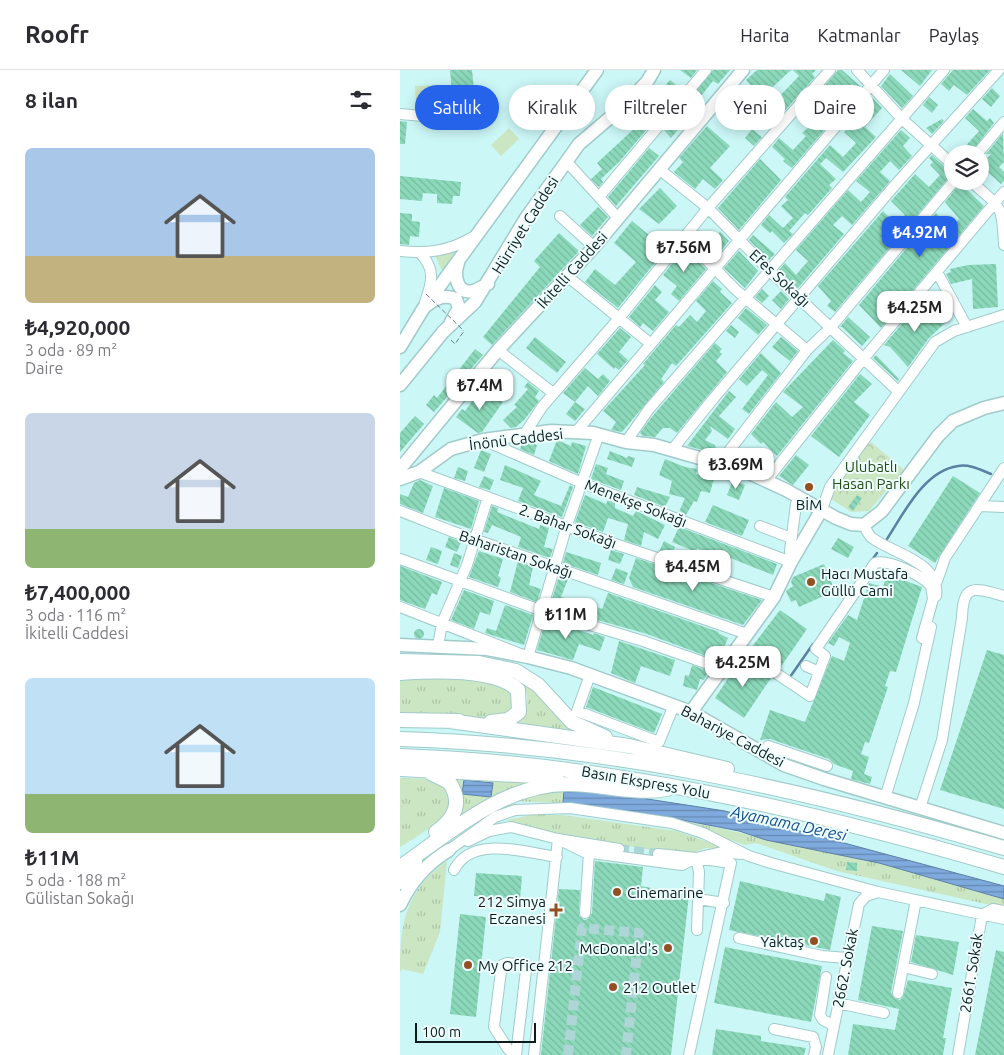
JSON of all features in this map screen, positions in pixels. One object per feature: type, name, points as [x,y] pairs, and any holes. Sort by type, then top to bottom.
[{"type":"highway","points":[[400,661],[479,663],[516,671],[538,685],[572,722],[594,733],[629,746]]},
{"type":"highway","points":[[400,674],[473,674],[505,681],[518,690],[519,712],[508,720],[400,720]]},
{"type":"highway","points":[[450,721],[629,746],[788,784],[828,800]]},
{"type":"highway","name":"Basın Ekspress Yolu","points":[[400,739],[479,742],[630,760],[828,800],[1004,848]]},
{"type":"highway","name":"Basın Ekspress Yolu","points":[[400,756],[498,762],[609,775],[680,786],[855,826],[1004,867]]},
{"type":"highway","points":[[400,770],[552,777],[609,775]]},
{"type":"highway","points":[[400,770],[442,777],[449,782],[457,797],[451,821],[400,856]]},
{"type":"highway","points":[[400,867],[498,802],[528,788],[571,784],[658,791],[680,786]]},
{"type":"highway","points":[[400,882],[417,860],[436,843]]},
{"type":"main road","name":"Hürriyet Caddesi","points":[[400,347],[423,308],[532,163],[597,70]]},
{"type":"main road","name":"Hürriyet Caddesi","points":[[400,385],[443,332],[475,302],[488,284],[526,218],[579,144],[647,82],[654,70]]},
{"type":"main road","name":"İkitelli Caddesi","points":[[400,469],[498,350],[594,247],[743,70]]},
{"type":"main road","points":[[460,258],[456,277],[460,289],[467,292],[474,291],[488,284]]},
{"type":"main road","points":[[423,308],[439,298],[450,297],[456,299],[459,308],[443,332]]},
{"type":"main road","points":[[864,525],[882,511],[938,436],[953,421],[1004,406]]},
{"type":"main road","name":"İnönü Caddesi","points":[[400,479],[419,472],[451,449],[482,440],[551,431],[599,434],[626,442],[654,445],[745,471],[851,524],[864,525]]},
{"type":"main road","points":[[691,712],[720,668],[774,597],[791,562],[822,509]]},
{"type":"main road","name":"Bahariye Caddesi","points":[[400,645],[487,650],[528,657],[590,675],[691,712],[784,765],[824,780],[1004,833]]},
{"type":"main road","points":[[400,906],[406,892],[419,874],[431,861],[449,850]]},
{"type":"street","points":[[599,197],[706,70]]},
{"type":"street","points":[[524,435],[553,394],[620,317],[708,208],[830,70]]},
{"type":"street","points":[[856,70],[870,85]]},
{"type":"street","points":[[872,85],[884,70]]},
{"type":"street","points":[[626,442],[649,408],[944,70]]},
{"type":"street","points":[[672,450],[777,323],[931,145],[999,70]]},
{"type":"street","points":[[874,89],[902,119],[944,157]]},
{"type":"street","points":[[400,114],[415,115]]},
{"type":"street","points":[[985,145],[1004,122]]},
{"type":"street","points":[[576,432],[738,239],[833,130]]},
{"type":"street","points":[[566,162],[618,218]]},
{"type":"street","name":"Efes Sokağı","points":[[659,169],[708,208],[769,270],[800,297],[898,391]]},
{"type":"street","points":[[718,464],[807,350],[831,327],[946,190]]},
{"type":"street","points":[[982,190],[996,202],[1001,213],[1004,245]]},
{"type":"street","points":[[766,481],[864,358],[1004,192]]},
{"type":"street","points":[[560,216],[594,247]]},
{"type":"street","points":[[400,251],[420,253],[459,246],[476,236]]},
{"type":"street","points":[[684,237],[745,296],[807,350]]},
{"type":"street","points":[[420,253],[431,268],[432,280],[423,308]]},
{"type":"street","points":[[936,272],[967,327]]},
{"type":"street","points":[[567,276],[651,344]]},
{"type":"street","points":[[822,509],[830,487],[935,342],[967,327],[1004,315]]},
{"type":"street","points":[[498,350],[553,394]]},
{"type":"street","points":[[400,607],[528,657],[540,610],[567,525],[599,434]]},
{"type":"street","name":"Menekşe Sokağı","points":[[482,440],[582,483],[791,562]]},
{"type":"street","points":[[885,798],[914,703],[931,627],[937,581],[945,558],[1004,468]]},
{"type":"street","name":"2. Bahar Sokağı","points":[[419,472],[618,545],[774,597]]},
{"type":"street","points":[[438,646],[442,623],[460,581],[488,497]]},
{"type":"street","points":[[791,562],[791,538],[796,504],[799,497]]},
{"type":"street","points":[[979,506],[1004,508]]},
{"type":"street","name":"Baharistan Sokağı","points":[[400,511],[747,634]]},
{"type":"street","points":[[864,525],[870,537],[929,570],[937,581]]},
{"type":"street","points":[[760,526],[791,538]]},
{"type":"street","points":[[400,559],[540,610],[643,641],[720,668]]},
{"type":"street","points":[[737,647],[810,696],[826,656],[816,649],[875,563],[878,562],[892,564],[930,586],[933,599],[922,638]]},
{"type":"street","points":[[920,808],[942,740],[962,618],[963,598],[966,593],[973,590],[985,590],[1004,596]]},
{"type":"street","points":[[806,666],[819,672]]},
{"type":"street","points":[[590,675],[577,710],[659,742],[674,705]]},
{"type":"street","points":[[765,755],[768,746],[827,766]]},
{"type":"street","points":[[449,850],[495,817],[515,810],[570,808],[672,823],[703,833],[749,856]]},
{"type":"street","points":[[449,850],[489,831],[511,827],[558,840],[619,849]]},
{"type":"street","points":[[558,840],[589,853],[682,865],[696,858],[722,852],[749,856],[878,892],[1004,919]]},
{"type":"street","points":[[534,1055],[558,840]]},
{"type":"street","points":[[454,870],[463,858],[471,854],[501,848],[557,857]]},
{"type":"street","points":[[585,913],[589,853]]},
{"type":"street","points":[[658,854],[731,864],[724,903],[689,1055]]},
{"type":"street","points":[[696,858],[699,872],[697,930]]},
{"type":"street","name":"2662. Sokak","points":[[828,1055],[859,904],[866,896],[878,892]]},
{"type":"street","points":[[698,899],[724,903]]},
{"type":"street","points":[[898,993],[916,900]]},
{"type":"street","name":"2661. Sokak","points":[[958,1055],[978,929],[984,914],[993,909],[1004,911]]},
{"type":"street","points":[[739,938],[822,956],[847,958]]},
{"type":"street","points":[[507,962],[523,965],[526,970],[516,1055],[508,1049],[494,1027],[500,971],[502,965],[507,962]]},
{"type":"street","points":[[903,967],[932,974]]},
{"type":"street","points":[[826,977],[820,1015],[825,1022],[833,1026]]},
{"type":"street","points":[[838,1003],[884,1013]]},
{"type":"street","points":[[774,1029],[813,1038],[816,1047],[814,1055]]},
{"type":"path","points":[[426,294],[464,331],[455,344]]},
{"type":"green space","points":[[509,128],[519,139],[501,156],[491,145]]},
{"type":"green space","points":[[460,251],[444,275],[435,256]]},
{"type":"green space","name":"Ulubatlı Hasan Parkı","points":[[871,442],[904,470],[869,511],[851,512],[830,498],[831,491],[860,450]]},
{"type":"green space","points":[[408,677],[474,679],[498,682],[504,685],[512,695],[513,705],[507,714],[499,718],[400,714],[400,679]]},
{"type":"green space","points":[[522,678],[577,733],[511,726],[521,717],[526,706],[527,694],[520,682]]},
{"type":"green space","points":[[443,772],[531,782],[496,795],[451,825],[459,815]]},
{"type":"green space","points":[[400,778],[433,779],[446,786],[450,802],[449,808],[441,818],[400,847]]},
{"type":"green space","points":[[564,790],[563,803],[511,801],[536,792]]},
{"type":"green space","points":[[531,815],[563,815],[676,831],[734,851],[706,848],[686,855],[562,836],[507,820]]},
{"type":"green space","points":[[662,816],[879,863],[1004,899],[1004,908],[837,871],[756,843],[745,845]]},
{"type":"green space","points":[[447,861],[440,932],[423,974],[402,969],[400,972],[401,938],[408,909],[422,884]]},
{"type":"water","points":[[464,780],[493,783],[491,797],[462,794]]},
{"type":"water","name":"Ayamama Deresi","points":[[564,790],[628,796],[725,811],[1004,886],[1004,899],[879,863],[766,840],[739,831],[662,816],[563,803]]},
{"type":"building","points":[[450,70],[472,70],[474,85],[451,85]]},
{"type":"building","points":[[680,70],[697,70],[691,78]]},
{"type":"building","points":[[713,70],[730,70],[718,84],[713,81],[705,91],[705,85],[701,85]]},
{"type":"building","points":[[757,70],[791,70],[775,85],[751,85],[746,80]]},
{"type":"building","points":[[793,70],[816,70],[812,74],[815,77],[808,85],[795,85],[795,99],[785,110],[785,90],[799,76]]},
{"type":"building","points":[[838,70],[842,70],[859,85],[825,85]]},
{"type":"building","points":[[901,70],[932,70],[920,86]]},
{"type":"building","points":[[953,70],[990,70],[967,95],[954,85],[949,91],[941,84]]},
{"type":"building","points":[[890,74],[913,96],[902,108],[881,86]]},
{"type":"building","points":[[670,80],[676,85],[666,85]]},
{"type":"building","points":[[992,88],[1000,96],[991,107],[982,99]]},
{"type":"building","points":[[929,97],[938,105],[932,113],[923,105]]},
{"type":"building","points":[[874,99],[882,108],[874,117]]},
{"type":"building","points":[[973,109],[987,121],[990,118],[994,123],[977,145],[967,145],[979,131],[965,118]]},
{"type":"building","points":[[942,119],[944,121],[932,134],[926,128]]},
{"type":"building","points":[[400,121],[407,122],[405,144],[400,144]]},
{"type":"building","points":[[707,126],[730,146],[710,168],[723,180],[715,189],[703,179],[695,189],[674,172],[683,162],[679,158]]},
{"type":"building","points":[[633,130],[646,130],[620,161],[601,179],[603,182],[599,187],[591,179],[602,169],[597,163]]},
{"type":"building","points":[[664,130],[678,130],[671,138]]},
{"type":"building","points":[[751,130],[762,137],[754,146],[745,138]]},
{"type":"building","points":[[805,130],[824,130],[792,168],[783,161],[785,159],[772,147],[779,138],[793,150],[806,136],[802,133]]},
{"type":"building","points":[[846,130],[868,130],[876,137],[843,172],[826,158],[820,164],[836,179],[829,185],[832,188],[808,215],[805,213],[789,231],[793,234],[784,243],[772,231],[770,233],[761,225],[769,215],[783,228],[793,218],[781,206],[788,200],[785,197],[830,145],[843,157],[856,143],[844,132]]},
{"type":"building","points":[[901,130],[910,138],[903,146],[912,156],[899,170],[890,161],[880,172],[890,181],[852,225],[842,216],[833,225],[844,234],[798,288],[779,270],[785,263],[796,275],[808,261],[796,250],[848,190],[861,202],[870,192],[856,181]]},
{"type":"building","points":[[1003,133],[1004,162],[999,167],[1004,172],[1004,181],[1001,184],[989,173],[989,156],[991,154],[989,154],[989,150]]},
{"type":"building","points":[[649,148],[659,156],[616,206],[608,197]]},
{"type":"building","points":[[932,155],[944,166],[944,183],[835,312],[827,306],[831,301],[818,286],[883,211],[896,224],[905,215],[891,201],[915,174],[929,187],[940,175],[930,165],[933,162],[929,158]]},
{"type":"building","points":[[760,159],[781,180],[739,230],[718,208]]},
{"type":"building","points":[[400,176],[461,182],[460,196],[453,196],[452,204],[437,203],[437,194],[423,193],[422,201],[400,199]]},
{"type":"building","points":[[660,188],[677,206],[659,224],[639,209]]},
{"type":"building","points":[[954,190],[967,190],[984,206],[881,328],[859,305],[936,213],[950,228],[959,219],[945,202]]},
{"type":"building","points":[[598,207],[608,217],[592,236],[580,225]]},
{"type":"building","points":[[400,213],[412,214],[412,221],[420,222],[419,237],[410,236],[409,245],[400,244]]},
{"type":"building","points":[[632,221],[666,249],[618,308],[585,282],[595,269],[615,285],[636,262],[614,243]]},
{"type":"building","points":[[699,230],[710,242],[720,232],[729,241],[715,258],[694,237]]},
{"type":"building","points":[[559,233],[579,251],[492,345],[483,337],[540,267],[534,261]]},
{"type":"building","points":[[753,235],[775,254],[769,260],[749,240]]},
{"type":"building","points":[[685,248],[706,269],[679,301],[671,294],[677,286],[663,275]]},
{"type":"building","points":[[739,251],[758,271],[745,288],[724,268]]},
{"type":"building","points":[[996,264],[998,307],[973,309],[972,279],[951,284],[946,274],[951,272],[950,269],[968,265]]},
{"type":"building","points":[[713,281],[722,289],[720,292],[732,303],[676,366],[672,363],[661,379],[664,382],[622,432],[611,430],[616,422],[603,411],[645,365],[643,364],[676,325],[679,327],[690,315],[697,322],[706,311],[696,301]]},
{"type":"building","points":[[655,285],[662,292],[655,300],[669,312],[653,331],[643,323],[640,327],[629,317]]},
{"type":"building","points":[[762,289],[769,296],[762,303],[755,297]]},
{"type":"building","points":[[781,291],[789,299],[781,309],[772,300]]},
{"type":"building","points":[[922,300],[946,322],[929,338],[908,367],[890,347],[884,345]]},
{"type":"building","points":[[746,308],[767,325],[758,335],[738,318]]},
{"type":"building","points":[[848,317],[870,337],[862,346],[840,327]]},
{"type":"building","points":[[731,325],[739,332],[735,338],[726,331]]},
{"type":"building","points":[[620,328],[631,337],[619,352],[628,360],[619,370],[615,367],[614,369],[597,354]]},
{"type":"building","points":[[535,337],[566,362],[557,373],[526,348]]},
{"type":"building","points":[[781,337],[798,351],[790,361],[772,347]]},
{"type":"building","points":[[833,340],[845,351],[843,353],[853,361],[777,456],[763,442],[761,444],[751,434],[776,402],[792,417],[803,407],[783,392]]},
{"type":"building","points":[[715,343],[722,349],[719,352],[722,354],[716,361],[727,372],[677,433],[670,428],[663,428],[655,437],[643,436],[640,433],[651,418]]},
{"type":"building","points":[[475,349],[483,355],[434,412],[426,405],[434,395],[437,398]]},
{"type":"building","points":[[761,353],[781,373],[749,414],[742,409],[768,375],[762,370],[747,386],[739,379]]},
{"type":"building","points":[[876,355],[899,379],[898,381],[873,358]]},
{"type":"building","points":[[585,368],[598,379],[603,374],[610,381],[598,396],[588,386],[575,402],[563,393]]},
{"type":"building","points":[[860,374],[872,384],[854,402],[870,415],[839,457],[811,436]]},
{"type":"building","points":[[528,382],[539,391],[535,397],[539,401],[524,420],[516,427],[511,428],[503,420],[517,407],[514,405],[528,389],[524,387]]},
{"type":"building","points":[[482,387],[503,402],[482,432],[478,433],[456,417],[462,409],[465,411]]},
{"type":"building","points":[[729,391],[736,397],[719,416],[735,429],[728,439],[710,426],[712,431],[705,440],[715,445],[718,454],[687,446]]},
{"type":"building","points":[[575,402],[585,409],[575,421],[566,414]]},
{"type":"building","points":[[415,416],[424,424],[400,452],[400,433]]},
{"type":"building","points":[[557,440],[571,446],[572,442],[586,446],[578,474],[549,461]]},
{"type":"building","points":[[528,442],[537,445],[534,455],[520,449],[522,443]]},
{"type":"building","points":[[481,450],[491,454],[484,472],[474,468]]},
{"type":"building","points":[[610,451],[627,458],[628,456],[635,458],[632,467],[607,459]]},
{"type":"building","points":[[796,455],[809,465],[793,485],[779,476]]},
{"type":"building","points":[[740,457],[757,465],[756,467],[736,460]]},
{"type":"building","points":[[665,459],[685,467],[697,469],[696,474],[714,478],[710,493],[701,491],[697,502],[694,501],[686,515],[679,512],[685,498],[669,494],[672,481],[659,475]]},
{"type":"building","points":[[596,464],[608,468],[606,474],[624,481],[621,490],[591,479]]},
{"type":"building","points":[[505,465],[541,481],[534,495],[561,506],[570,485],[573,487],[562,517],[518,501],[523,488],[500,480]]},
{"type":"building","points":[[458,467],[468,471],[465,481],[454,478]]},
{"type":"building","points":[[484,476],[494,480],[490,490],[479,487]]},
{"type":"building","points":[[953,476],[980,493],[935,563],[908,546]]},
{"type":"building","points":[[420,480],[433,486],[423,513],[400,504],[400,494],[408,497],[414,483]]},
{"type":"building","points":[[733,480],[745,485],[739,500],[727,495]]},
{"type":"building","points":[[637,487],[670,497],[665,507],[634,495]]},
{"type":"building","points":[[444,488],[479,501],[471,529],[435,517]]},
{"type":"building","points":[[585,495],[606,504],[608,500],[615,503],[615,508],[633,516],[636,511],[665,525],[658,539],[644,532],[641,546],[624,540],[628,524],[608,518],[603,532],[575,522]]},
{"type":"building","points":[[857,495],[862,498],[853,511],[848,507]]},
{"type":"building","points":[[713,505],[749,520],[742,536],[705,522]]},
{"type":"building","points":[[492,506],[498,508],[497,512],[539,529],[540,525],[549,528],[544,547],[553,549],[550,558],[518,547],[521,537],[492,525],[488,533],[484,532]]},
{"type":"building","points":[[679,527],[777,564],[773,575],[723,555],[721,559],[697,548],[696,552],[672,542]]},
{"type":"building","points":[[449,537],[461,542],[457,552],[445,547]]},
{"type":"building","points":[[838,538],[854,547],[848,558],[831,549]]},
{"type":"building","points":[[664,541],[675,547],[671,556],[659,552]]},
{"type":"building","points":[[431,547],[442,551],[438,564],[426,560]]},
{"type":"building","points":[[611,550],[624,554],[620,564],[608,560]]},
{"type":"building","points":[[479,551],[503,559],[498,576],[501,578],[498,587],[469,577]]},
{"type":"building","points":[[566,552],[601,563],[598,575],[563,563]]},
{"type":"building","points":[[454,553],[462,556],[458,568],[450,565]]},
{"type":"building","points":[[636,558],[762,600],[743,625],[633,587],[629,578]]},
{"type":"building","points":[[518,561],[533,567],[529,585],[541,589],[537,602],[510,592]]},
{"type":"building","name":"Hacı Mustafa Güllü Cami","points":[[824,564],[835,591],[799,607],[796,600],[791,602],[786,591],[793,586],[791,582],[793,577]]},
{"type":"building","points":[[400,566],[442,582],[437,595],[432,593],[425,609],[400,600]]},
{"type":"building","points":[[616,568],[628,573],[624,584],[611,580]]},
{"type":"building","points":[[887,574],[922,587],[896,672],[890,671],[885,686],[888,687],[869,743],[865,742],[861,754],[869,757],[864,774],[872,777],[870,784],[851,779],[853,771],[834,764],[829,759],[770,739],[760,740],[770,710],[805,722],[832,656],[844,661],[850,643],[839,637],[834,646],[828,643],[848,615],[857,620],[869,583],[883,587]]},
{"type":"building","points":[[559,576],[568,579],[561,597],[576,601],[573,613],[550,606]]},
{"type":"building","points":[[464,590],[494,601],[490,615],[480,612],[474,629],[451,620]]},
{"type":"building","points":[[608,593],[719,632],[728,638],[722,652],[720,651],[717,660],[647,634],[587,617],[591,605],[602,609]]},
{"type":"building","points":[[505,605],[533,615],[524,645],[485,633],[487,628],[496,631]]},
{"type":"building","points":[[780,610],[807,629],[780,668],[751,648]]},
{"type":"building","points":[[546,619],[593,635],[594,633],[605,637],[600,651],[579,644],[573,660],[537,650]]},
{"type":"building","points":[[419,629],[424,634],[419,639],[414,634]]},
{"type":"building","points":[[619,641],[675,660],[670,676],[641,666],[635,683],[611,673]]},
{"type":"building","points":[[987,650],[1004,655],[1004,809],[940,790]]},
{"type":"building","points":[[741,659],[771,678],[744,718],[715,698]]},
{"type":"building","points":[[692,665],[708,671],[704,680],[700,679],[697,690],[683,686],[685,675],[689,676]]},
{"type":"building","points":[[593,687],[662,714],[654,733],[586,707]]},
{"type":"building","name":"212 Outlet","points":[[595,861],[643,867],[641,886],[689,895],[671,1055],[541,1055],[559,889],[580,890],[579,916],[584,920],[588,919],[592,913]]},
{"type":"building","points":[[847,862],[857,863],[857,871],[846,870]]},
{"type":"building","points":[[476,873],[522,876],[520,899],[474,896]]},
{"type":"building","points":[[740,881],[824,901],[826,893],[841,897],[830,950],[729,930]]},
{"type":"building","name":"My Office 212","points":[[460,914],[486,917],[476,1017],[450,1014]]},
{"type":"building","points":[[872,926],[903,931],[891,992],[894,998],[900,1000],[903,997],[908,980],[952,988],[943,1038],[946,1038],[943,1055],[848,1055],[853,1024],[895,1030],[899,1009],[858,1000]]},
{"type":"building","points":[[916,935],[959,942],[953,975],[911,962]]},
{"type":"building","points":[[725,947],[822,966],[811,1022],[714,1003]]},
{"type":"building","points":[[996,950],[1004,952],[1004,1055],[975,1055]]},
{"type":"building","points":[[716,1029],[761,1036],[761,1041],[806,1048],[804,1055],[712,1055]]},
{"type":"waterway","points":[[885,542],[915,496],[934,476],[958,466],[967,466],[991,474]]},
{"type":"waterway","points":[[872,560],[877,553]]},
{"type":"waterway","points":[[790,677],[813,644]]},
{"type":"tunnel","points":[[619,849],[658,854]]},
{"type":"tunnel","points":[[568,1055],[582,928],[639,933],[626,1055]]},
{"type":"place","name":"BİM","points":[[809,487]]},
{"type":"place","name":"Hacı Mustafa Güllü Cami","points":[[811,582]]},
{"type":"place","name":"Cinemarine","points":[[617,892]]},
{"type":"place","name":"212 Simya Eczanesi","points":[[556,910]]},
{"type":"place","name":"Yaktaş","points":[[814,941]]},
{"type":"place","name":"McDonald's","points":[[668,948]]},
{"type":"place","name":"My Office 212","points":[[468,965]]},
{"type":"place","name":"212 Outlet","points":[[613,987]]}]
